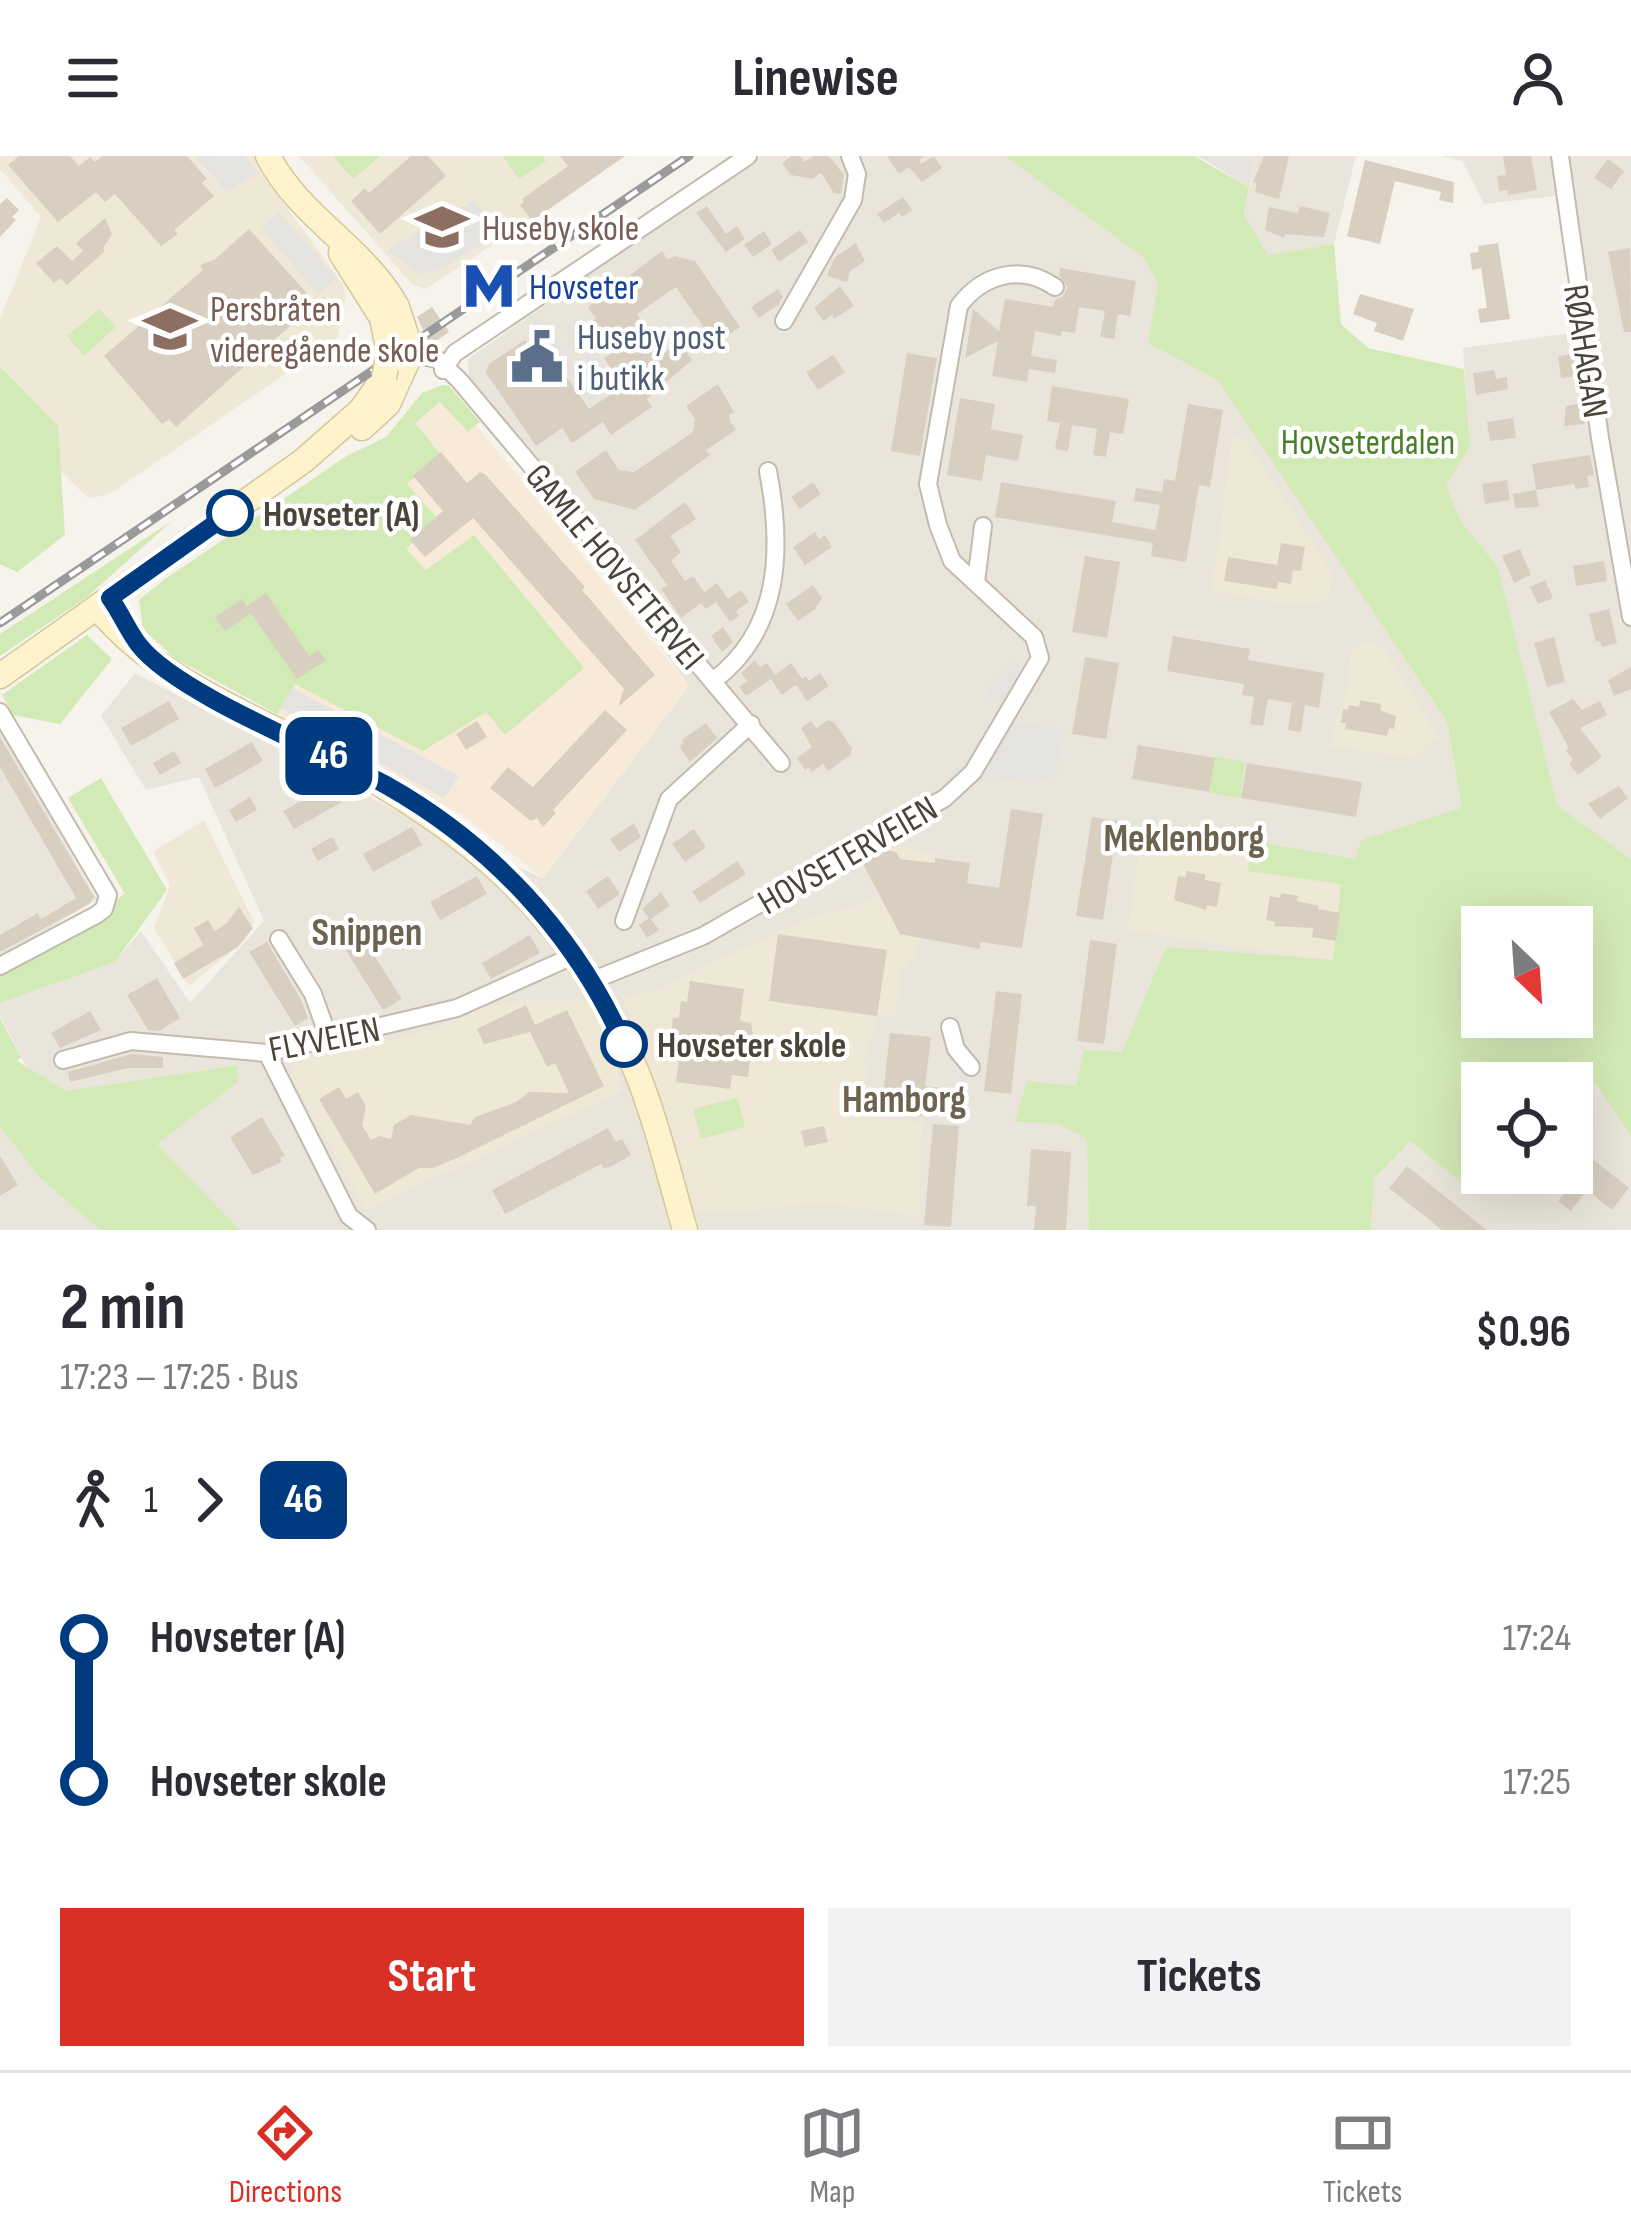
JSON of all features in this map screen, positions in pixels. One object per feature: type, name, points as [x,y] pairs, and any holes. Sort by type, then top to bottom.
[{"type":"street","points":[[268,156],[389,313],[400,365]]},
{"type":"street","points":[[400,365],[446,369],[748,156]]},
{"type":"street","points":[[784,321],[826,240],[853,200],[857,174],[850,156]]},
{"type":"street","name":"RØAHAGAN","points":[[1560,156],[1631,617]]},
{"type":"street","name":"HOVSETERVEIEN","points":[[591,981],[703,936],[945,798],[966,781],[1012,708],[1040,650],[1034,637],[952,560],[928,484],[958,306],[974,285],[1004,274],[1040,276],[1054,287]]},
{"type":"street","points":[[0,676],[303,461],[361,410],[400,365]]},
{"type":"street","name":"GAMLE HOVSETERVEI","points":[[446,369],[781,763]]},
{"type":"street","points":[[713,681],[747,651],[766,612],[776,536],[768,471]]},
{"type":"street","points":[[1611,504],[1631,508]]},
{"type":"street","points":[[976,582],[983,526]]},
{"type":"street","points":[[104,603],[116,630],[179,678],[390,788],[442,821],[514,883],[591,981],[643,1088],[685,1230]]},
{"type":"street","points":[[0,712],[108,896],[96,915],[0,966]]},
{"type":"street","points":[[624,921],[669,799],[751,724]]},
{"type":"street","points":[[279,939],[313,994],[329,1039]]},
{"type":"street","name":"FLYVEIEN","points":[[63,1060],[131,1041],[267,1053],[457,1008],[574,955]]},
{"type":"street","points":[[950,1027],[956,1049],[970,1067]]},
{"type":"street","points":[[267,1053],[349,1216],[368,1230]]},
{"type":"shaded area","name":"Persbråten videregående skole","points":[[0,156],[257,156],[265,178],[342,283],[346,296],[337,339],[111,493],[85,495],[60,471],[56,425],[0,365],[0,319],[41,217],[0,169]]},
{"type":"shaded area","name":"Persbråten videregående skole","points":[[195,156],[244,156],[259,173],[226,191]]},
{"type":"shaded area","name":"Huseby skole","points":[[299,156],[625,156],[426,289],[412,284]]},
{"type":"shaded area","points":[[760,156],[1005,156],[1143,256],[1158,283],[1148,343],[1218,381],[1447,722],[1462,809],[1361,840],[1333,960],[1121,1052],[1077,1087],[1016,1122],[1058,1124],[1088,1139],[1089,1230],[240,1230],[156,1144],[238,1082],[237,1065],[66,1091],[27,1068],[0,1015],[0,1003],[115,962],[141,931],[190,1003],[264,921],[199,777],[146,790],[101,716],[135,673],[433,830],[543,878],[689,686],[469,382],[468,359]]},
{"type":"shaded area","points":[[1194,156],[1256,156],[1249,187],[1205,160]]},
{"type":"shaded area","points":[[1256,156],[1356,156],[1334,244],[1268,255],[1244,215]]},
{"type":"shaded area","points":[[1443,156],[1631,156],[1631,859],[1557,805],[1498,567],[1460,520],[1446,485],[1470,447],[1463,348],[1593,330],[1574,194],[1484,204],[1462,161]]},
{"type":"shaded area","points":[[475,200],[498,234],[446,266],[418,274],[387,250]]},
{"type":"shaded area","name":"Persbråten videregående skole","points":[[279,212],[336,278],[318,294],[261,228]]},
{"type":"shaded area","points":[[541,317],[595,396],[589,401],[533,323]]},
{"type":"shaded area","points":[[575,322],[619,387],[610,393],[566,327]]},
{"type":"shaded area","points":[[443,385],[689,686],[542,878],[466,817],[176,659],[143,629],[139,600],[347,455],[386,437],[422,393]]},
{"type":"shaded area","points":[[1232,436],[1243,437],[1333,574],[1327,601],[1295,605],[1212,591]]},
{"type":"shaded area","points":[[1368,640],[1383,648],[1438,736],[1414,758],[1331,747],[1344,705],[1351,650]]},
{"type":"shaded area","points":[[1011,663],[1028,666],[1002,704],[986,693]]},
{"type":"shaded area","points":[[292,688],[459,776],[444,798],[281,708]]},
{"type":"shaded area","points":[[1015,722],[1065,729],[1055,777],[1037,784],[983,776]]},
{"type":"shaded area","points":[[0,729],[97,899],[0,959]]},
{"type":"shaded area","points":[[204,820],[254,922],[230,953],[189,986],[154,928],[170,885],[153,852]]},
{"type":"shaded area","points":[[1143,825],[1362,863],[1344,963],[1128,930]]},
{"type":"shaded area","name":"Hovseter skole","points":[[897,846],[935,853],[933,872],[915,955],[901,969],[895,1014],[877,1018],[864,1059],[874,1119],[922,1122],[919,1216],[820,1203],[728,1213],[694,1209],[659,1092],[622,996],[650,992],[813,916],[844,910],[878,895],[862,863]]},
{"type":"shaded area","points":[[519,1001],[587,1001],[611,1049],[610,1058],[615,1059],[621,1091],[366,1210],[296,1087],[294,1064],[308,1054],[394,1040],[441,1027],[464,1011]]},
{"type":"shaded area","points":[[1593,1083],[1631,1136],[1631,1230],[1371,1230],[1374,1178],[1410,1140],[1461,1180],[1461,1194],[1593,1194]]},
{"type":"shaded area","points":[[0,1127],[39,1177],[100,1230],[0,1230]]},
{"type":"green space","points":[[333,156],[380,156],[353,179]]},
{"type":"green space","points":[[503,156],[542,156],[546,161],[519,179]]},
{"type":"green space","name":"Hovseterdalen","points":[[1005,156],[1194,156],[1249,187],[1244,215],[1268,255],[1334,244],[1341,324],[1368,348],[1464,369],[1470,447],[1446,485],[1460,520],[1498,567],[1557,805],[1631,859],[1631,1136],[1593,1083],[1593,1062],[1461,1062],[1461,1180],[1410,1141],[1374,1178],[1371,1230],[1089,1230],[1087,1139],[1058,1124],[1015,1122],[1027,1081],[1076,1086],[1084,1050],[1122,1052],[1166,947],[1333,960],[1341,884],[1248,871],[1253,841],[1355,859],[1361,840],[1462,808],[1447,722],[1218,381],[1148,343],[1158,283],[1143,257]]},
{"type":"green space","points":[[99,309],[116,327],[84,356],[67,336]]},
{"type":"green space","points":[[0,366],[58,426],[65,535],[17,572],[0,564]]},
{"type":"green space","points":[[443,385],[480,422],[468,432],[440,402],[415,423],[441,455],[407,484],[438,519],[406,549],[426,570],[474,535],[584,668],[505,735],[486,712],[423,751],[295,684],[277,714],[176,659],[143,629],[139,600],[347,456],[386,437],[422,393]]},
{"type":"green space","points":[[173,520],[87,597],[0,656],[0,634]]},
{"type":"green space","points":[[87,635],[112,659],[60,724],[13,715],[2,695]]},
{"type":"green space","points":[[1213,756],[1245,762],[1240,798],[1209,793]]},
{"type":"green space","points":[[101,778],[167,890],[115,962],[0,1003],[0,974],[125,894],[68,798]]},
{"type":"green space","points":[[0,1018],[21,1057],[17,1061],[66,1091],[237,1065],[238,1082],[157,1144],[240,1230],[100,1230],[39,1177],[0,1127]]},
{"type":"green space","points":[[737,1098],[745,1127],[701,1139],[693,1109]]},
{"type":"building","points":[[19,156],[70,156],[79,166],[90,157],[95,162],[102,156],[187,156],[207,179],[202,183],[214,196],[161,246],[115,194],[105,202],[96,192],[58,222],[8,165]]},
{"type":"building","points":[[411,156],[428,156],[446,176],[380,234],[351,201],[365,188],[369,193]]},
{"type":"building","points":[[560,156],[625,156],[532,221],[520,205],[522,199],[568,166]]},
{"type":"building","points":[[792,156],[804,162],[829,156],[844,175],[841,194],[834,193],[821,173],[812,179],[791,175],[782,163]]},
{"type":"building","points":[[887,156],[925,156],[921,164],[934,156],[942,168],[922,182],[909,167],[899,174]]},
{"type":"building","points":[[1264,156],[1289,156],[1279,199],[1255,192],[1257,183],[1253,182]]},
{"type":"building","points":[[1503,156],[1531,156],[1537,190],[1508,195],[1507,190],[1499,191],[1497,176],[1506,175]]},
{"type":"building","points":[[1608,159],[1624,171],[1611,189],[1594,178]]},
{"type":"building","points":[[1365,160],[1454,182],[1453,203],[1439,200],[1441,192],[1395,181],[1380,244],[1347,236]]},
{"type":"building","points":[[903,197],[912,210],[884,223],[877,214]]},
{"type":"building","points":[[7,198],[19,210],[0,237],[0,204]]},
{"type":"building","points":[[707,206],[726,234],[737,226],[745,239],[726,252],[696,213]]},
{"type":"building","points":[[1300,206],[1330,213],[1324,237],[1285,234],[1284,238],[1265,230],[1269,207],[1298,213]]},
{"type":"building","points":[[105,218],[112,234],[105,251],[67,285],[60,278],[54,283],[36,263],[57,246],[72,261],[83,251],[76,243]]},
{"type":"building","points":[[249,229],[305,291],[308,296],[301,302],[308,310],[176,427],[169,419],[162,424],[104,356],[203,270],[200,265],[214,260]]},
{"type":"building","points":[[800,230],[808,242],[779,262],[771,250]]},
{"type":"building","points":[[764,231],[772,244],[753,257],[744,245]]},
{"type":"building","points":[[856,243],[865,261],[850,271],[847,282],[827,276],[835,257]]},
{"type":"building","points":[[1498,243],[1510,319],[1480,323],[1478,309],[1487,308],[1481,268],[1472,270],[1470,253],[1479,252],[1478,246]]},
{"type":"building","points":[[1630,248],[1631,332],[1624,332],[1608,252]]},
{"type":"building","points":[[662,251],[668,260],[674,256],[695,261],[740,327],[715,344],[676,287],[637,314],[664,353],[680,343],[692,360],[647,399],[652,407],[611,435],[603,422],[572,443],[562,428],[536,446],[486,373],[489,364],[525,340],[532,350],[543,343],[589,409],[623,386],[604,358],[613,353],[594,329],[596,318],[588,307]]},
{"type":"building","points":[[1060,268],[1136,281],[1130,316],[1118,314],[1114,339],[1100,337],[1105,311],[1079,307],[1075,333],[1062,331],[1061,336],[1035,331],[1031,356],[1057,360],[1055,373],[1029,369],[1027,382],[992,376],[998,341],[965,358],[973,309],[999,331],[1005,299],[1053,307],[1068,288]]},
{"type":"building","points":[[840,286],[854,306],[823,321],[814,308]]},
{"type":"building","points":[[778,289],[783,297],[778,305],[759,318],[751,307]]},
{"type":"building","points":[[1360,294],[1414,309],[1403,341],[1374,331],[1377,323],[1353,314]]},
{"type":"building","points":[[432,307],[449,332],[430,345],[417,317]]},
{"type":"building","points":[[907,353],[937,358],[920,456],[891,451]]},
{"type":"building","points":[[1575,354],[1578,376],[1561,378],[1558,356]]},
{"type":"building","points":[[833,355],[845,372],[818,390],[806,372]]},
{"type":"building","points":[[1494,370],[1496,379],[1507,377],[1508,389],[1476,395],[1473,373]]},
{"type":"building","points":[[718,384],[734,412],[729,415],[736,430],[706,450],[710,455],[635,510],[594,499],[575,472],[606,450],[619,470],[634,472],[693,432],[695,419],[686,406]]},
{"type":"building","points":[[1052,386],[1129,399],[1123,434],[1110,432],[1106,457],[1093,455],[1097,429],[1072,425],[1068,451],[1055,449],[1060,423],[1047,421]]},
{"type":"building","points":[[960,398],[995,404],[991,429],[1023,435],[1018,461],[986,455],[982,481],[947,475]]},
{"type":"building","points":[[1582,403],[1585,424],[1564,426],[1566,406]]},
{"type":"building","points":[[1188,404],[1223,410],[1210,487],[1199,485],[1186,562],[1151,556],[1153,543],[995,517],[1001,482],[1116,501],[1112,522],[1155,530],[1160,505],[1134,501],[1136,488],[1162,492],[1164,479],[1175,481]]},
{"type":"building","points":[[1513,418],[1516,438],[1490,441],[1487,422]]},
{"type":"building","points":[[441,452],[467,483],[480,472],[485,474],[655,675],[618,707],[624,689],[473,518],[425,557],[410,540],[443,511],[413,476]]},
{"type":"building","points":[[1590,455],[1594,475],[1587,476],[1589,487],[1575,489],[1574,484],[1536,490],[1532,464]]},
{"type":"building","points":[[1507,480],[1510,500],[1485,504],[1482,484]]},
{"type":"building","points":[[813,482],[821,494],[800,509],[791,497]]},
{"type":"building","points":[[1536,490],[1539,507],[1515,508],[1513,494]]},
{"type":"building","points":[[685,502],[696,519],[670,536],[681,552],[671,561],[685,581],[693,576],[704,592],[717,583],[728,599],[741,590],[749,602],[730,622],[716,602],[706,609],[701,603],[681,618],[661,589],[667,585],[635,540]]},
{"type":"building","points":[[815,532],[819,539],[825,535],[832,547],[805,565],[793,547]]},
{"type":"building","points":[[1281,543],[1305,547],[1301,571],[1293,570],[1291,584],[1278,582],[1277,589],[1224,581],[1228,557],[1277,565]]},
{"type":"building","points":[[1520,549],[1531,575],[1514,583],[1502,556]]},
{"type":"building","points":[[1085,556],[1120,562],[1107,638],[1072,632]]},
{"type":"building","points":[[1604,561],[1607,581],[1576,586],[1573,566]]},
{"type":"building","points":[[1545,580],[1553,598],[1538,604],[1530,587]]},
{"type":"building","points":[[813,585],[822,598],[798,621],[786,604]]},
{"type":"building","points":[[266,593],[309,656],[318,650],[326,660],[297,679],[251,613],[225,631],[215,617],[242,599],[247,606]]},
{"type":"building","points":[[1609,609],[1617,643],[1602,647],[1596,642],[1589,614]]},
{"type":"building","points":[[723,627],[733,642],[722,652],[711,636]]},
{"type":"building","points":[[1173,636],[1250,649],[1248,660],[1324,673],[1319,708],[1305,705],[1301,732],[1288,730],[1292,703],[1268,699],[1263,726],[1250,724],[1254,697],[1242,695],[1244,684],[1167,671]]},
{"type":"building","points":[[1554,637],[1565,682],[1547,687],[1534,643]]},
{"type":"building","points":[[1085,657],[1119,663],[1106,739],[1072,734]]},
{"type":"building","points":[[755,660],[760,667],[767,663],[775,675],[791,663],[802,679],[806,676],[809,681],[820,673],[829,686],[807,701],[796,685],[782,695],[771,679],[746,696],[739,687],[747,681],[741,673]]},
{"type":"building","points":[[1631,667],[1631,689],[1614,696],[1608,680]]},
{"type":"building","points":[[1573,699],[1582,710],[1600,701],[1607,715],[1580,728],[1602,757],[1578,775],[1549,712]]},
{"type":"building","points":[[1360,700],[1381,704],[1380,710],[1396,716],[1387,736],[1345,729],[1343,709],[1359,707]]},
{"type":"building","points":[[169,701],[179,719],[131,746],[121,728]]},
{"type":"building","points":[[605,710],[627,730],[543,827],[537,818],[531,821],[490,788],[508,767],[533,787]]},
{"type":"building","points":[[828,720],[852,748],[850,755],[828,771],[823,764],[812,772],[809,767],[805,770],[797,758],[812,747],[801,728],[811,721],[816,728]]},
{"type":"building","points":[[477,721],[487,737],[466,750],[456,734]]},
{"type":"building","points":[[706,723],[717,738],[690,762],[679,746]]},
{"type":"building","points":[[0,737],[94,897],[0,952],[0,935],[76,898],[0,767]]},
{"type":"building","points":[[252,742],[263,761],[215,788],[205,769]]},
{"type":"building","points":[[1138,745],[1215,758],[1209,792],[1132,779]]},
{"type":"building","points":[[174,751],[181,763],[160,775],[153,763]]},
{"type":"building","points":[[1247,763],[1362,782],[1356,817],[1241,798]]},
{"type":"building","points":[[332,784],[342,802],[294,829],[283,811]]},
{"type":"building","points":[[1619,786],[1628,798],[1600,819],[1588,804]]},
{"type":"building","points":[[250,797],[257,810],[236,822],[229,810]]},
{"type":"building","points":[[1011,809],[1043,814],[1022,948],[980,942],[980,949],[900,934],[863,864],[886,850],[896,852],[900,859],[970,863],[967,883],[999,888]]},
{"type":"building","points":[[1092,817],[1118,821],[1103,920],[1076,916]]},
{"type":"building","points":[[634,823],[641,837],[619,852],[610,839]]},
{"type":"building","points":[[412,827],[422,845],[373,872],[363,854]]},
{"type":"building","points":[[694,829],[706,847],[685,862],[672,844]]},
{"type":"building","points":[[332,837],[339,849],[318,861],[311,849]]},
{"type":"building","points":[[737,861],[746,874],[700,903],[692,892]]},
{"type":"building","points":[[1186,871],[1221,883],[1217,907],[1207,905],[1206,910],[1174,900],[1178,876],[1186,877]]},
{"type":"building","points":[[477,876],[487,894],[440,920],[430,902]]},
{"type":"building","points":[[608,876],[620,894],[598,909],[586,891]]},
{"type":"building","points":[[661,892],[670,906],[651,919],[659,930],[647,938],[639,925],[649,918],[642,909]]},
{"type":"building","points":[[1281,893],[1340,913],[1336,941],[1312,937],[1313,928],[1274,926],[1275,922],[1266,920],[1270,896],[1280,898]]},
{"type":"building","points":[[239,907],[253,928],[238,947],[183,979],[174,963],[203,945],[194,928],[208,920],[215,931]]},
{"type":"building","points":[[355,926],[402,999],[383,1010],[337,936]]},
{"type":"building","name":"Hovseter skole","points":[[778,934],[887,950],[877,1016],[769,1001]]},
{"type":"building","points":[[530,935],[540,953],[491,979],[482,963]]},
{"type":"building","points":[[1090,940],[1117,944],[1104,1044],[1077,1041]]},
{"type":"building","points":[[267,942],[308,1018],[295,1026],[249,952]]},
{"type":"building","points":[[157,978],[180,1018],[159,1031],[148,1030],[127,995]]},
{"type":"building","points":[[690,981],[744,989],[740,1021],[751,1023],[756,1051],[751,1052],[748,1077],[732,1075],[730,1089],[676,1082],[679,1060],[673,1059],[675,1042],[670,1042],[673,1018],[679,1018],[681,1001],[687,1002]]},
{"type":"building","points":[[996,991],[1022,994],[1011,1094],[984,1091]]},
{"type":"building","points":[[526,1005],[535,1025],[567,1010],[604,1086],[457,1158],[419,1168],[375,1194],[319,1099],[339,1087],[346,1099],[358,1092],[366,1106],[362,1125],[371,1140],[391,1139],[394,1125],[411,1115],[470,1125],[475,1117],[516,1102],[529,1092],[569,1093],[555,1063],[547,1067],[530,1032],[484,1044],[477,1029]]},
{"type":"building","points":[[90,1011],[101,1030],[60,1048],[51,1033]]},
{"type":"building","points":[[890,1033],[931,1037],[925,1086],[951,1089],[949,1102],[924,1099],[922,1116],[881,1112]]},
{"type":"building","points":[[132,1054],[163,1057],[163,1068],[128,1068],[70,1082],[68,1072]]},
{"type":"building","points":[[262,1117],[285,1156],[282,1162],[253,1175],[230,1137]]},
{"type":"building","points":[[933,1124],[959,1126],[951,1227],[924,1225]]},
{"type":"building","points":[[824,1126],[828,1142],[805,1147],[801,1131]]},
{"type":"building","points":[[608,1128],[631,1155],[610,1167],[601,1164],[505,1214],[492,1190]]},
{"type":"building","points":[[1031,1149],[1071,1152],[1066,1230],[1034,1230],[1036,1206],[1027,1206]]},
{"type":"building","points":[[0,1156],[18,1185],[0,1196]]},
{"type":"building","points":[[1593,1160],[1629,1188],[1612,1210],[1592,1194]]},
{"type":"building","points":[[1407,1166],[1487,1230],[1442,1230],[1389,1188]]},
{"type":"building","points":[[1564,1194],[1584,1194],[1571,1211],[1558,1201]]},
{"type":"railway","points":[[0,623],[689,156]]},
{"type":"bus line","name":"46","points":[[230,513],[110,598],[138,644],[179,678],[390,788],[468,841],[559,932],[624,1044]]},
{"type":"place","name":"Huseby skole","points":[[442,227]]},
{"type":"place","name":"Hovseter","points":[[489,286]]},
{"type":"place","name":"Persbråten videregående skole","points":[[170,329]]},
{"type":"place","name":"Huseby post i butikk","points":[[537,357]]},
{"type":"place","name":"Hovseter (A)","points":[[230,513]]},
{"type":"place","name":"Hovseter skole","points":[[624,1044]]},
{"type":"district","name":"Meklenborg","points":[[1184,837]]},
{"type":"district","name":"Snippen","points":[[367,931]]},
{"type":"district","name":"Hamborg","points":[[904,1098]]}]
